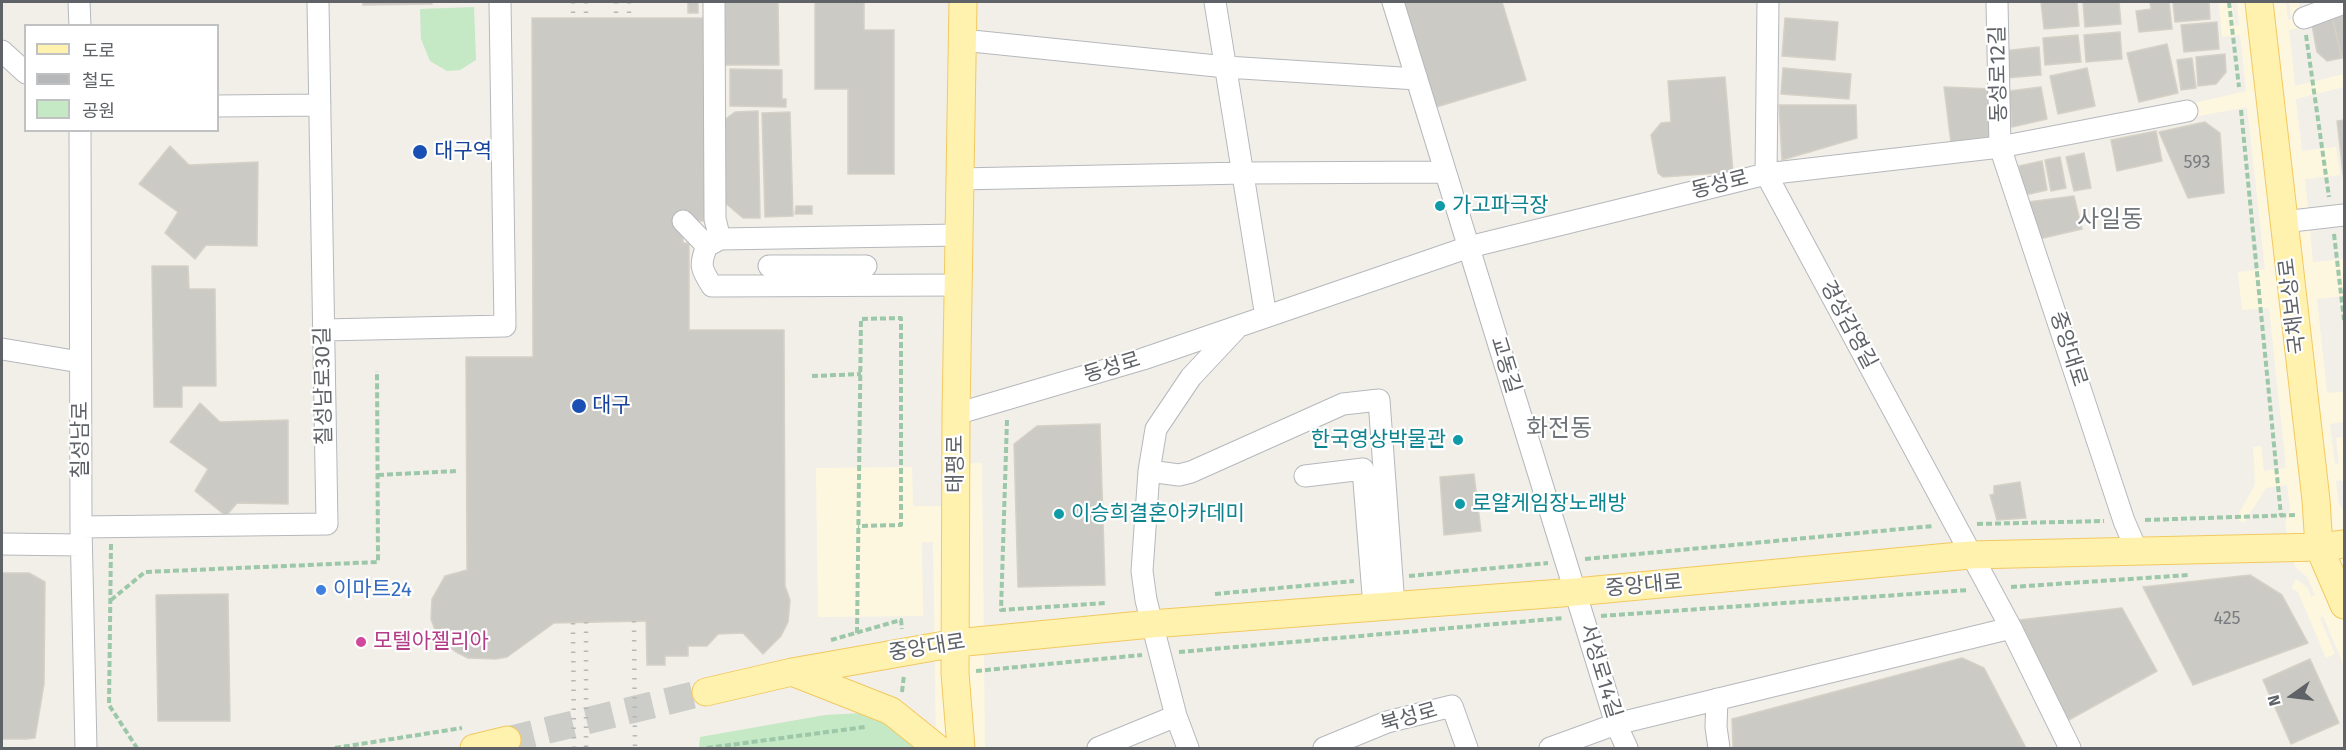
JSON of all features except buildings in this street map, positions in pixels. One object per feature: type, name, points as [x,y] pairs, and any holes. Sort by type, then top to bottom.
[{"type":"main road","name":"태평로","points":[[961,748],[955,673],[956,414],[963,2]]},
{"type":"main road","name":"국채보상로","points":[[2259,2],[2318,515],[2332,546],[2344,605]]},
{"type":"main road","name":"중앙대로","points":[[706,692],[792,672],[956,643],[1151,624],[1384,607],[1580,604],[1970,555],[2332,546]]},
{"type":"main road","points":[[792,672],[891,711],[937,748]]},
{"type":"main road","points":[[473,738],[507,740]]},
{"type":"street","points":[[80,2],[80,24]]},
{"type":"street","name":"칠성남로30길","points":[[2,544],[81,536],[111,526],[327,524],[318,2]]},
{"type":"street","points":[[324,330],[505,326],[500,2]]},
{"type":"street","points":[[1215,2],[1266,317]]},
{"type":"street","name":"교동길","points":[[1393,2],[1580,604]]},
{"type":"street","name":"경상감영길","points":[[1768,2],[1766,174],[2011,628],[2070,748]]},
{"type":"street","name":"동성로12길","points":[[1997,2],[2000,147]]},
{"type":"street","points":[[2304,18],[2344,3]]},
{"type":"street","points":[[714,4],[715,219],[713,242],[701,261],[704,273],[712,286],[866,266]]},
{"type":"street","points":[[962,40],[1226,67],[1417,79]]},
{"type":"street","points":[[2,51],[24,71]]},
{"type":"street","points":[[219,106],[320,105]]},
{"type":"street","name":"동성로","points":[[956,414],[1143,359],[1468,247],[1766,174],[2000,147],[2187,111]]},
{"type":"street","name":"칠성남로","points":[[80,132],[81,536],[86,748]]},
{"type":"street","name":"중앙대로","points":[[2000,147],[2124,521],[2137,551]]},
{"type":"street","points":[[960,179],[1244,173],[1445,172]]},
{"type":"street","points":[[2283,222],[2344,215]]},
{"type":"street","points":[[683,221],[713,242],[772,238],[959,236]]},
{"type":"street","points":[[768,277],[772,238]]},
{"type":"street","points":[[768,277],[958,285]]},
{"type":"street","points":[[1188,748],[1176,716],[1151,624],[1142,571],[1149,471],[1156,429],[1191,377],[1239,326]]},
{"type":"street","points":[[2,349],[80,362]]},
{"type":"street","points":[[1149,471],[1179,474],[1191,472],[1343,404],[1379,400],[1384,607]]},
{"type":"street","points":[[1305,476],[1363,469],[1384,607]]},
{"type":"street","name":"서성로14길","points":[[1580,604],[1616,724],[1627,748]]},
{"type":"street","points":[[1550,748],[1616,724],[2011,628]]},
{"type":"street","points":[[1717,699],[1716,727],[1719,748]]},
{"type":"street","name":"북성로","points":[[1324,748],[1387,722],[1452,706],[1467,748]]},
{"type":"street","points":[[1098,748],[1176,716]]},
{"type":"path","points":[[2229,2],[2239,87]]},
{"type":"path","points":[[2241,110],[2281,516]]},
{"type":"path","points":[[857,633],[858,526],[861,374],[861,319],[901,318],[901,525],[858,526]]},
{"type":"path","points":[[812,376],[861,374]]},
{"type":"path","points":[[378,476],[458,471]]},
{"type":"path","points":[[111,526],[109,705],[137,748]]},
{"type":"path","points":[[955,673],[1159,654],[1580,604],[1989,589],[2199,574]]},
{"type":"path","points":[[706,748],[872,726]]},
{"type":"path","points":[[335,748],[473,738]]},
{"type":"shaded area","points":[[2232,2],[2235,26],[2239,25],[2237,2],[2286,2],[2288,20],[2291,19],[2289,2],[2299,2],[2301,28],[2289,30],[2295,86],[2344,74],[2344,87],[2296,99],[2302,151],[2336,147],[2340,175],[2305,179],[2313,262],[2344,259],[2344,296],[2317,299],[2327,393],[2344,392],[2344,422],[2330,424],[2335,464],[2339,463],[2336,438],[2344,437],[2344,484],[2341,480],[2336,481],[2339,504],[2344,511],[2344,666],[2323,616],[2320,618],[2335,654],[2326,658],[2298,592],[2291,588],[2296,579],[2308,588],[2311,597],[2315,595],[2307,577],[2295,567],[2285,524],[2290,509],[2287,485],[2266,488],[2244,523],[2236,518],[2255,485],[2253,447],[2261,446],[2264,471],[2286,468],[2269,308],[2242,310],[2238,272],[2265,269],[2247,107],[2188,118],[2186,105],[2246,91],[2240,35],[2222,37],[2219,3]]},
{"type":"shaded area","points":[[982,463],[985,748],[936,748],[933,542],[922,542],[923,616],[818,617],[816,468],[912,467],[913,506],[946,506],[946,464]]},
{"type":"green space","points":[[474,7],[476,60],[460,70],[447,71],[430,61],[421,39],[420,9]]},
{"type":"green space","points":[[863,713],[892,721],[919,748],[699,748],[700,737],[825,715]]},
{"type":"tunnel","points":[[507,740],[706,692]]},
{"type":"railway","points":[[573,2],[573,18]]},
{"type":"railway","points":[[586,2],[586,18]]},
{"type":"railway","points":[[616,2],[616,18]]},
{"type":"railway","points":[[629,2],[629,18]]},
{"type":"railway","points":[[634,621],[635,748]]},
{"type":"railway","points":[[586,622],[586,748]]},
{"type":"railway","points":[[573,623],[574,748]]},
{"type":"place","name":"대구역","points":[[420,152]]},
{"type":"place","name":"가고파극장","points":[[1440,206]]},
{"type":"place","name":"대구","points":[[579,406]]},
{"type":"place","name":"한국영상박물관","points":[[1458,440]]},
{"type":"place","name":"로얄게임장노래방","points":[[1460,504]]},
{"type":"place","name":"이승희결혼아카데미","points":[[1059,514]]},
{"type":"place","name":"이마트24","points":[[321,590]]},
{"type":"place","name":"모텔아젤리아","points":[[361,642]]},
{"type":"district","name":"사일동","points":[[2110,220]]},
{"type":"district","name":"화전동","points":[[1559,429]]}]
